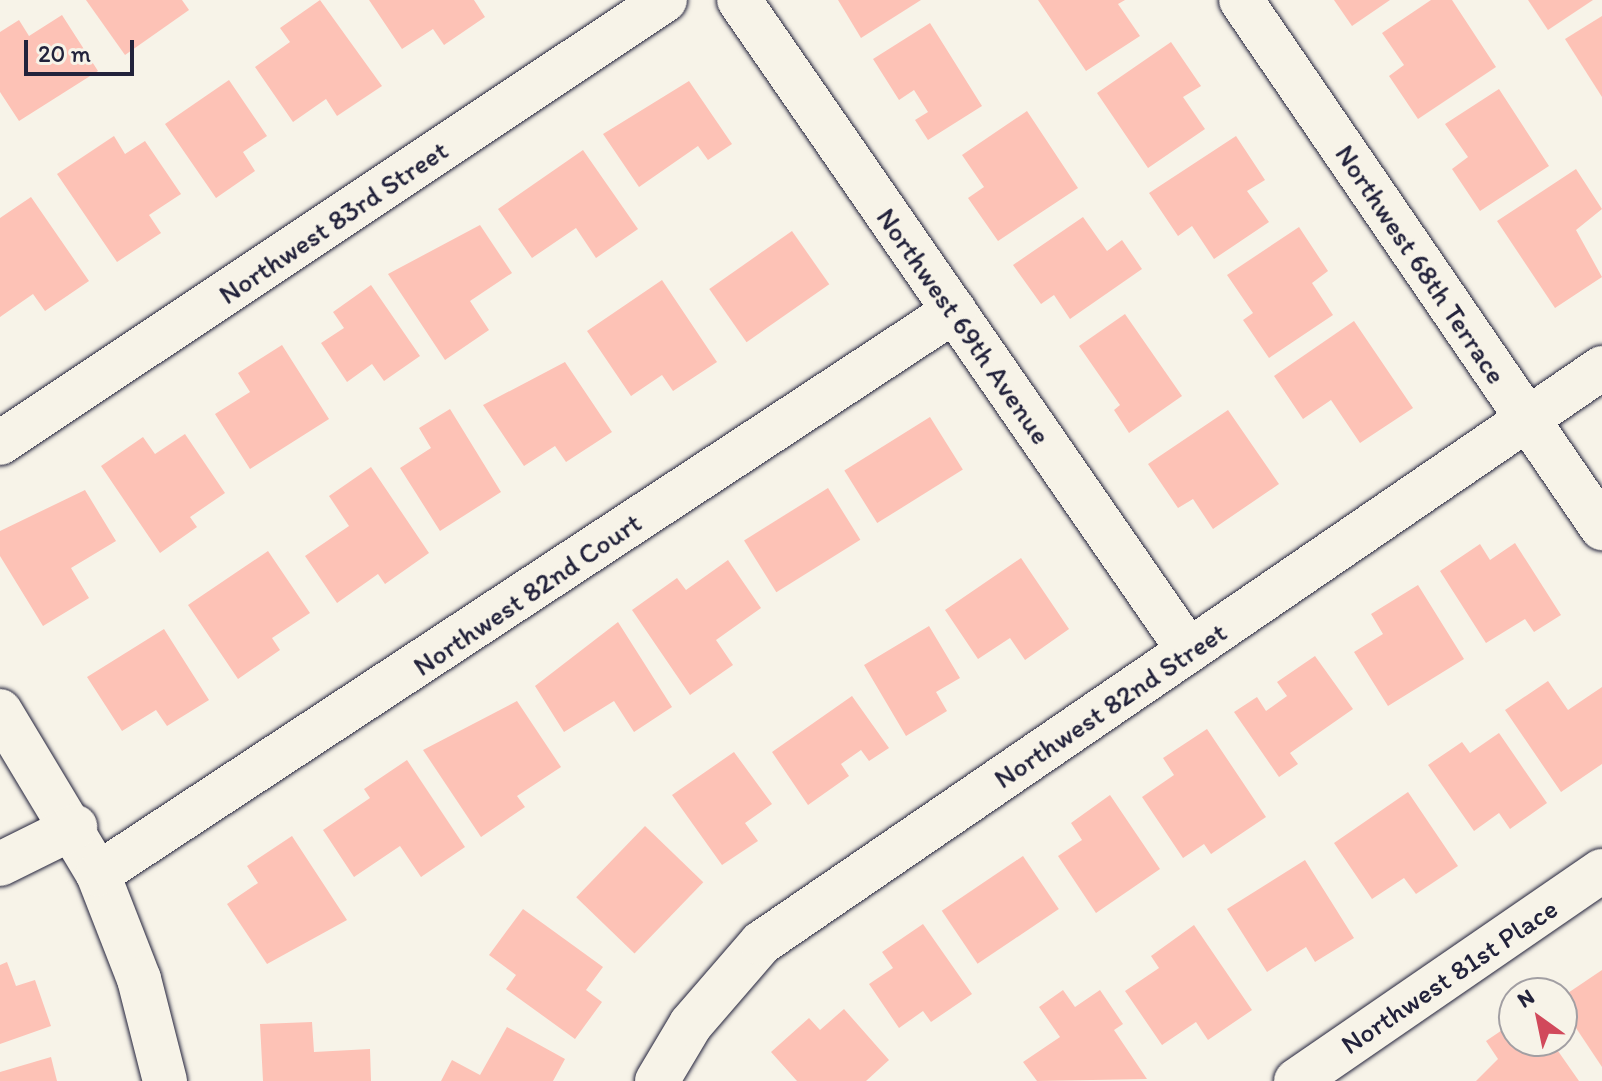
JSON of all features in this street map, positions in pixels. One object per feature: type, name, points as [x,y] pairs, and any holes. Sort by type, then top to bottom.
[{"type":"street","name":"Northwest 83rd Street","points":[[0,443],[665,0]]},
{"type":"street","name":"Northwest 69th Avenue","points":[[739,0],[1189,651]]},
{"type":"street","name":"Northwest 68th Terrace","points":[[1241,0],[1602,528]]},
{"type":"street","name":"Northwest 82nd Court","points":[[98,874],[954,311]]},
{"type":"street","name":"Northwest 82nd Street","points":[[657,1081],[691,1024],[761,943],[1602,368]]},
{"type":"street","points":[[0,711],[75,827],[98,874],[139,979],[165,1081]]},
{"type":"street","points":[[0,864],[75,827]]},
{"type":"street","name":"Northwest 81st Place","points":[[1296,1081],[1602,871]]},
{"type":"building","points":[[86,0],[182,0],[189,10],[125,55]]},
{"type":"building","points":[[320,0],[382,86],[337,116],[326,99],[293,122],[255,67],[290,42],[280,28]]},
{"type":"building","points":[[369,0],[474,0],[485,17],[444,45],[433,29],[402,49]]},
{"type":"building","points":[[838,0],[921,0],[861,38]]},
{"type":"building","points":[[1038,0],[1125,0],[1118,4],[1140,36],[1086,71]]},
{"type":"building","points":[[1334,0],[1390,0],[1352,26]]},
{"type":"building","points":[[1431,0],[1452,0],[1496,67],[1418,119],[1389,76],[1404,65],[1382,33]]},
{"type":"building","points":[[1528,0],[1593,0],[1548,30]]},
{"type":"building","points":[[62,15],[98,71],[19,121],[0,92],[0,32],[19,20],[29,36]]},
{"type":"building","points":[[1602,16],[1602,97],[1565,39]]},
{"type":"building","points":[[930,23],[982,106],[928,140],[915,120],[928,112],[914,90],[899,100],[873,59]]},
{"type":"building","points":[[1171,42],[1201,86],[1183,97],[1205,129],[1148,168],[1097,93]]},
{"type":"building","points":[[229,80],[267,136],[243,152],[255,171],[216,198],[165,124]]},
{"type":"building","points":[[689,81],[732,144],[708,160],[698,146],[639,187],[603,134]]},
{"type":"building","points":[[1499,89],[1549,166],[1480,211],[1452,169],[1468,157],[1445,124]]},
{"type":"building","points":[[1027,111],[1078,188],[998,241],[968,198],[984,187],[962,155]]},
{"type":"building","points":[[114,136],[125,154],[145,141],[181,194],[149,215],[161,233],[117,262],[57,174]]},
{"type":"building","points":[[1236,136],[1265,180],[1247,191],[1269,222],[1214,259],[1192,226],[1178,236],[1149,193]]},
{"type":"building","points":[[583,150],[638,229],[596,258],[576,228],[532,258],[498,209]]},
{"type":"building","points":[[1576,169],[1602,209],[1576,230],[1602,277],[1555,308],[1497,221]]},
{"type":"building","points":[[31,197],[89,281],[45,311],[33,294],[0,317],[0,218]]},
{"type":"building","points":[[1083,217],[1107,251],[1122,240],[1142,269],[1070,319],[1054,295],[1041,304],[1013,265]]},
{"type":"building","points":[[480,225],[512,273],[470,301],[489,330],[445,360],[388,274]]},
{"type":"building","points":[[1299,227],[1328,271],[1312,283],[1333,315],[1269,358],[1243,320],[1253,313],[1227,275]]},
{"type":"building","points":[[792,231],[829,284],[747,342],[709,289]]},
{"type":"building","points":[[662,280],[717,362],[673,391],[662,375],[631,396],[587,331]]},
{"type":"building","points":[[371,285],[420,356],[384,381],[372,364],[347,382],[321,343],[344,328],[333,312]]},
{"type":"building","points":[[1125,314],[1182,396],[1129,433],[1114,410],[1120,405],[1079,346]]},
{"type":"building","points":[[1354,321],[1413,408],[1360,443],[1331,400],[1303,419],[1274,376]]},
{"type":"building","points":[[282,345],[329,419],[250,469],[215,414],[250,392],[238,373]]},
{"type":"building","points":[[565,362],[612,432],[566,462],[555,446],[524,466],[483,405]]},
{"type":"building","points":[[450,409],[501,492],[440,531],[400,468],[431,448],[419,428]]},
{"type":"building","points":[[1228,410],[1279,484],[1213,529],[1193,499],[1178,508],[1148,464]]},
{"type":"building","points":[[930,417],[963,470],[877,523],[844,471]]},
{"type":"building","points":[[185,434],[225,493],[190,517],[197,527],[160,553],[101,466],[143,437],[155,454]]},
{"type":"building","points":[[371,467],[429,553],[385,584],[378,574],[337,603],[305,556],[349,526],[329,496]]},
{"type":"building","points":[[828,488],[860,540],[776,592],[744,540]]},
{"type":"building","points":[[85,490],[116,541],[71,568],[89,598],[43,626],[0,556],[0,531]]},
{"type":"building","points":[[1515,543],[1561,615],[1534,632],[1525,619],[1486,643],[1440,571],[1480,544],[1490,560]]},
{"type":"building","points":[[268,551],[310,613],[272,638],[280,650],[238,679],[188,605]]},
{"type":"building","points":[[1021,558],[1069,629],[1025,660],[1010,638],[978,659],[945,610]]},
{"type":"building","points":[[728,560],[761,608],[716,640],[733,665],[690,695],[632,610],[677,578],[686,590]]},
{"type":"building","points":[[1418,585],[1464,659],[1388,706],[1354,652],[1383,634],[1371,614]]},
{"type":"building","points":[[618,622],[672,707],[634,732],[614,701],[564,732],[535,686]]},
{"type":"building","points":[[929,626],[960,678],[936,692],[947,711],[906,736],[864,665]]},
{"type":"building","points":[[164,629],[209,700],[167,726],[156,710],[122,731],[87,677]]},
{"type":"building","points":[[1315,656],[1353,709],[1290,753],[1298,764],[1279,777],[1234,712],[1257,697],[1266,711],[1287,696],[1277,682]]},
{"type":"building","points":[[1548,681],[1568,710],[1602,687],[1602,764],[1561,792],[1505,710]]},
{"type":"building","points":[[852,696],[889,748],[869,761],[861,750],[841,764],[849,776],[808,805],[772,752]]},
{"type":"building","points":[[517,701],[561,767],[517,796],[525,807],[481,837],[423,750]]},
{"type":"building","points":[[1207,729],[1266,817],[1211,854],[1204,844],[1183,858],[1142,797],[1174,775],[1163,758]]},
{"type":"building","points":[[1499,733],[1547,803],[1510,829],[1499,813],[1474,831],[1428,765],[1462,742],[1470,753]]},
{"type":"building","points":[[734,752],[772,804],[745,823],[758,841],[722,865],[672,795]]},
{"type":"building","points":[[407,760],[465,847],[421,877],[400,846],[354,877],[323,830],[370,798],[364,789]]},
{"type":"building","points":[[1408,792],[1458,866],[1416,894],[1404,878],[1372,899],[1334,843]]},
{"type":"building","points":[[1110,795],[1160,869],[1096,913],[1058,856],[1082,840],[1071,823]]},
{"type":"building","points":[[645,826],[703,882],[634,953],[576,897]]},
{"type":"building","points":[[292,836],[347,920],[267,964],[227,904],[258,883],[247,866]]},
{"type":"building","points":[[1023,856],[1059,909],[978,964],[942,911]]},
{"type":"building","points":[[1305,860],[1354,938],[1315,962],[1306,947],[1267,972],[1227,909]]},
{"type":"building","points":[[523,909],[603,967],[586,990],[602,1002],[575,1039],[506,989],[516,975],[489,955]]},
{"type":"building","points":[[923,924],[972,994],[931,1022],[923,1011],[899,1028],[869,984],[893,968],[882,952]]},
{"type":"building","points":[[1194,925],[1252,1010],[1208,1040],[1196,1022],[1162,1045],[1125,991],[1159,968],[1151,956]]},
{"type":"building","points":[[7,962],[16,986],[35,980],[51,1026],[0,1044],[0,965]]},
{"type":"building","points":[[1602,970],[1602,1067],[1578,1031],[1578,986]]},
{"type":"building","points":[[1063,990],[1075,1007],[1100,990],[1123,1024],[1114,1030],[1147,1079],[1037,1081],[1023,1062],[1060,1037],[1039,1007]]},
{"type":"building","points":[[844,1009],[889,1060],[866,1081],[797,1081],[771,1052],[809,1018],[820,1030]]},
{"type":"building","points":[[312,1022],[314,1052],[370,1049],[371,1081],[263,1081],[260,1024]]},
{"type":"building","points":[[507,1027],[565,1059],[553,1081],[441,1081],[452,1060],[480,1075]]},
{"type":"building","points":[[1498,1033],[1498,1057],[1562,1057],[1579,1081],[1476,1081],[1498,1059],[1486,1041]]},
{"type":"building","points":[[51,1057],[57,1081],[0,1081],[0,1072]]}]
